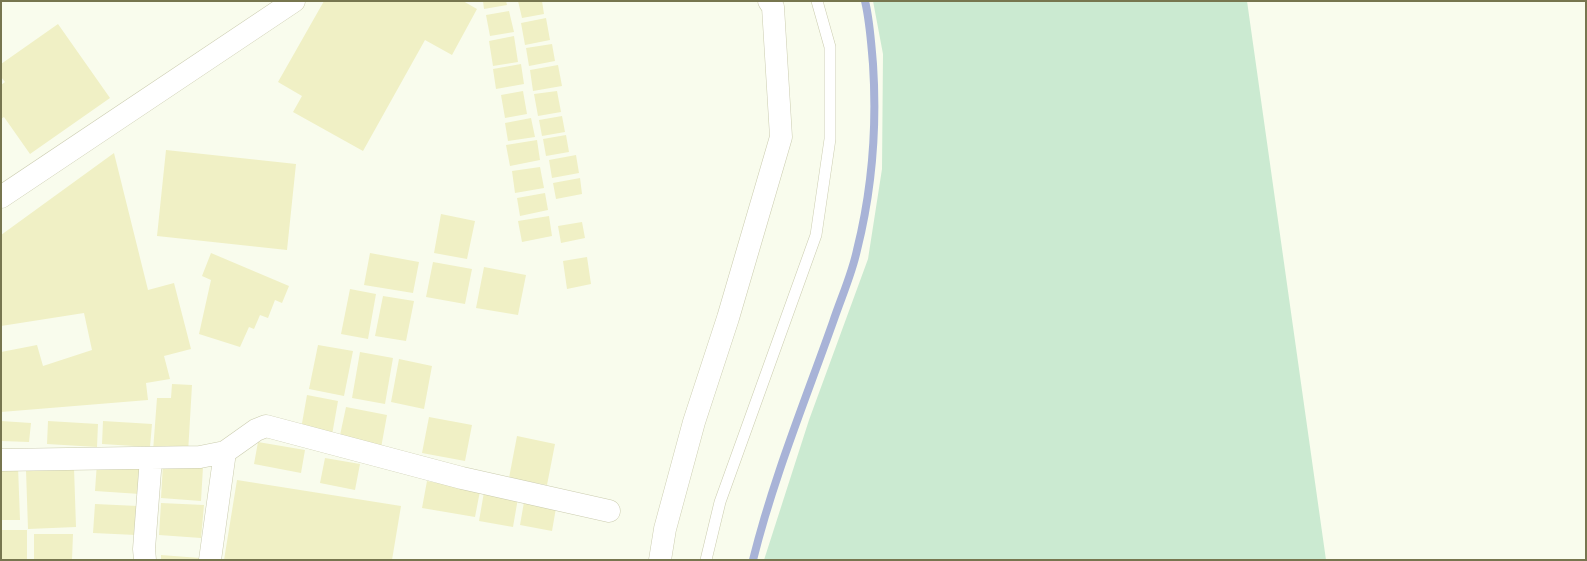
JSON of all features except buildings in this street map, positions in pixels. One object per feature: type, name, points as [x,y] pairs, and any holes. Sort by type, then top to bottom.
[{"type":"street","points":[[1,197],[294,1]]},
{"type":"street","points":[[660,560],[665,530],[694,422],[728,318],[781,137],[773,7],[769,1]]},
{"type":"street","points":[[1,460],[200,457],[225,452],[256,430],[266,426],[462,478],[608,512]]},
{"type":"street","points":[[210,560],[225,452]]},
{"type":"street","points":[[145,560],[144,549],[151,458]]},
{"type":"lane","points":[[706,560],[720,502],[816,235],[830,139],[830,47],[817,1]]},
{"type":"green space","points":[[873,1],[1247,1],[1326,560],[764,560],[809,420],[868,259],[882,169],[883,54]]},
{"type":"waterway","points":[[753,560],[780,470],[855,259],[862,227],[870,181],[874,134],[873,64],[865,1]]}]
